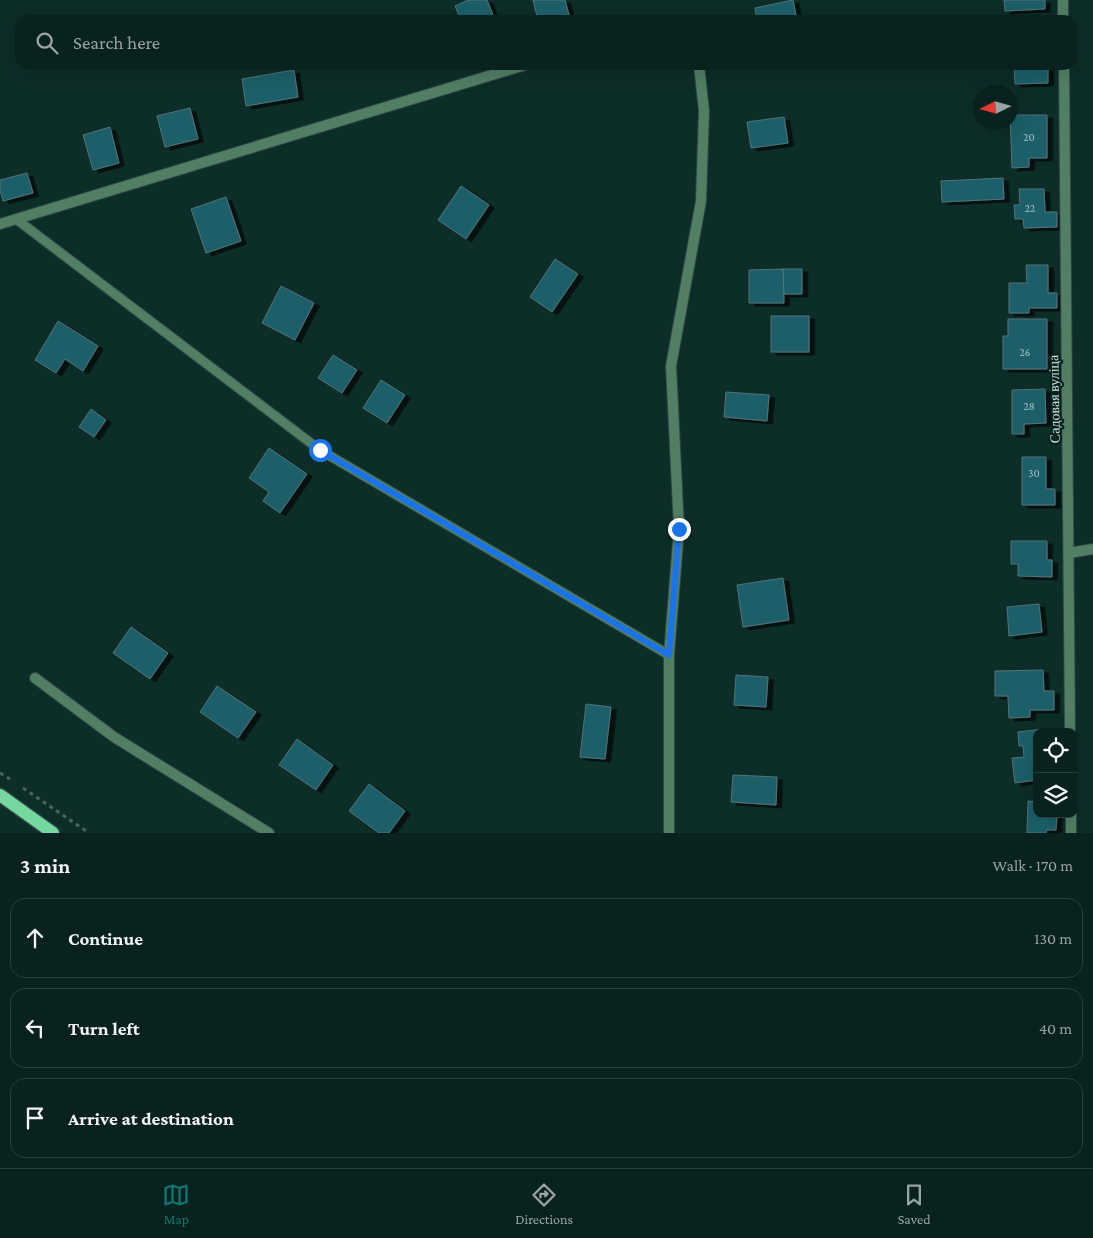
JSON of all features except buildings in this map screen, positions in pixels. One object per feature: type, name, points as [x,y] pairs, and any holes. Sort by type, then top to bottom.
[{"type":"main road","points":[[0,795],[53,833]]},
{"type":"street","points":[[1063,0],[1063,15]]},
{"type":"street","points":[[0,224],[508,70]]},
{"type":"street","points":[[670,833],[669,655],[679,529],[671,366],[701,201],[704,111],[700,70]]},
{"type":"street","name":"Садовая вуліца","points":[[1064,70],[1070,728]]},
{"type":"street","points":[[1069,553],[1093,549]]},
{"type":"street","points":[[35,678],[114,737],[269,833]]},
{"type":"street","points":[[1071,818],[1071,833]]},
{"type":"lane","points":[[16,219],[320,450],[669,655]]},
{"type":"path","points":[[0,773],[89,833]]},
{"type":"route","points":[[320,450],[669,655],[679,529]]}]
